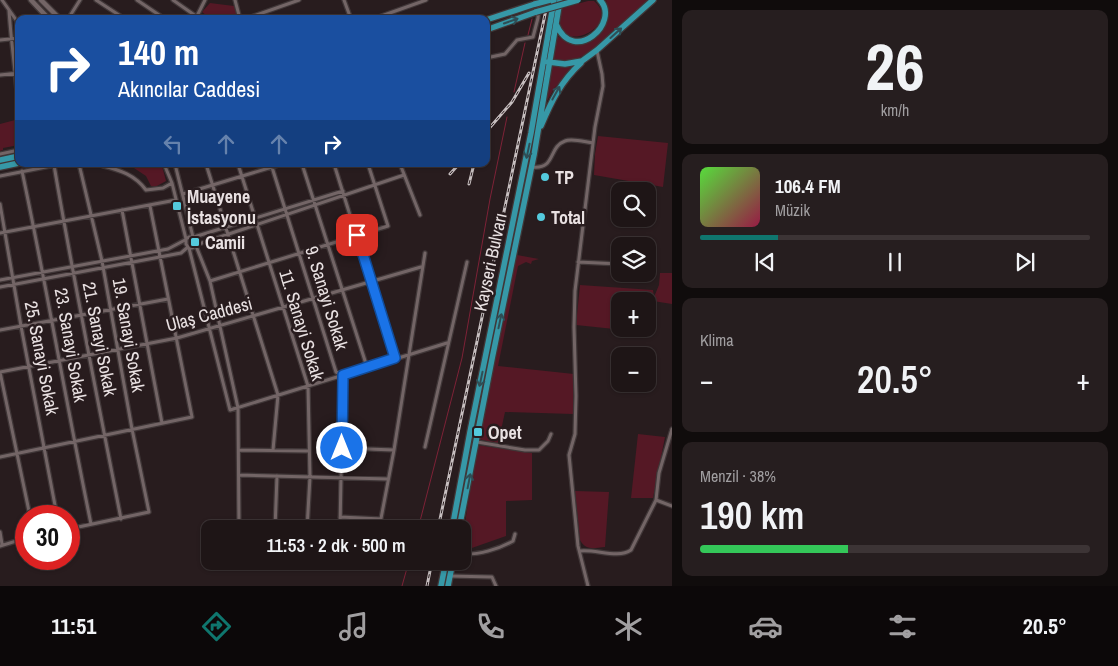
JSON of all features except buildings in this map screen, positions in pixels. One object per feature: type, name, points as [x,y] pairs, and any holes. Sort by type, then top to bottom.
[{"type":"highway","points":[[490,19],[537,2],[550,0]]},
{"type":"highway","name":"Kayseri Bulvarı","points":[[462,520],[492,359],[532,167],[554,0]]},
{"type":"highway","name":"Kayseri Bulvarı","points":[[454,520],[477,395],[560,0]]},
{"type":"highway","points":[[490,29],[536,12],[578,0]]},
{"type":"highway","points":[[556,23],[562,36],[567,39],[579,42],[588,39],[597,32],[605,18],[603,4],[600,0]]},
{"type":"highway","points":[[537,135],[561,84],[569,74],[653,0]]},
{"type":"highway","points":[[546,61],[571,64],[586,58]]},
{"type":"highway","points":[[0,160],[15,157]]},
{"type":"highway","points":[[0,167],[15,164]]},
{"type":"highway","points":[[441,586],[444,570]]},
{"type":"highway","points":[[448,586],[451,570]]},
{"type":"street","points":[[2,0],[15,18]]},
{"type":"street","points":[[31,0],[46,15]]},
{"type":"street","points":[[41,0],[56,15]]},
{"type":"street","points":[[71,15],[80,0]]},
{"type":"street","points":[[96,0],[119,15]]},
{"type":"street","points":[[137,0],[159,15]]},
{"type":"street","points":[[173,0],[195,15]]},
{"type":"street","points":[[200,15],[205,0]]},
{"type":"street","points":[[235,0],[239,15]]},
{"type":"street","points":[[256,15],[299,0]]},
{"type":"street","points":[[344,0],[350,15]]},
{"type":"street","points":[[383,15],[426,0]]},
{"type":"street","points":[[490,57],[505,54],[517,40],[533,37],[538,18],[537,2]]},
{"type":"street","points":[[10,10],[11,39],[15,62]]},
{"type":"street","points":[[0,40],[15,38]]},
{"type":"street","points":[[588,586],[577,539],[569,455],[575,434],[574,327],[578,262],[588,195],[593,143],[603,86],[597,50]]},
{"type":"street","points":[[0,75],[15,73]]},
{"type":"street","points":[[532,167],[544,166],[548,163],[560,144],[565,141],[593,143]]},
{"type":"street","points":[[0,154],[15,151]]},
{"type":"street","points":[[0,176],[43,167]]},
{"type":"street","name":"21. Sanayi Sokak","points":[[54,167],[80,315],[90,355],[121,519]]},
{"type":"street","name":"19. Sanayi Sokak","points":[[80,167],[102,261],[149,512],[121,519]]},
{"type":"street","points":[[106,167],[130,175],[140,181],[146,190],[163,188],[172,183]]},
{"type":"street","points":[[165,167],[172,183],[186,244],[189,248],[230,410],[447,342]]},
{"type":"street","points":[[176,167],[196,245],[210,281],[238,408],[239,520]]},
{"type":"street","points":[[207,167],[278,395],[273,450]]},
{"type":"street","name":"11. Sanayi Sokak","points":[[239,167],[308,386],[310,478],[308,520]]},
{"type":"street","points":[[183,194],[266,167]]},
{"type":"street","name":"9. Sanayi Sokak","points":[[272,167],[288,214],[336,372],[343,375],[340,517]]},
{"type":"street","points":[[303,167],[368,367]]},
{"type":"street","points":[[335,167],[395,358]]},
{"type":"street","points":[[210,281],[388,226],[369,167]]},
{"type":"street","points":[[401,167],[420,216]]},
{"type":"street","name":"23. Sanayi Sokak","points":[[22,171],[45,280],[91,524]]},
{"type":"street","points":[[0,280],[168,249],[189,237],[404,174]]},
{"type":"street","points":[[0,287],[180,253],[226,233],[288,214],[343,193]]},
{"type":"street","points":[[0,233],[176,200]]},
{"type":"street","name":"25. Sanayi Sokak","points":[[0,204],[55,505]]},
{"type":"street","points":[[0,458],[192,417],[150,206]]},
{"type":"street","points":[[122,210],[162,423]]},
{"type":"street","points":[[340,517],[381,519],[394,450],[425,252]]},
{"type":"street","points":[[425,447],[447,342],[467,262]]},
{"type":"street","points":[[578,262],[611,264]]},
{"type":"street","name":"Ulaş Caddesi","points":[[0,372],[119,350],[210,330],[371,281],[421,268]]},
{"type":"street","points":[[0,330],[168,299]]},
{"type":"street","points":[[0,372],[28,505]]},
{"type":"street","points":[[580,551],[589,550],[624,554],[631,550],[656,500],[659,473],[672,429]]},
{"type":"street","points":[[476,442],[525,450],[539,450],[548,441],[551,434]]},
{"type":"street","points":[[342,448],[394,450]]},
{"type":"street","points":[[239,450],[309,450]]},
{"type":"street","points":[[239,475],[388,479]]},
{"type":"street","points":[[275,520],[277,476]]},
{"type":"street","points":[[656,500],[672,506]]},
{"type":"street","points":[[80,526],[121,519]]},
{"type":"street","points":[[0,532],[1,545],[15,541]]},
{"type":"street","points":[[471,554],[502,546],[513,541],[515,534]]},
{"type":"street","points":[[450,576],[492,577],[496,586]]},
{"type":"shaded area","points":[[606,0],[648,0],[603,41],[584,55],[570,60],[553,59],[556,34],[569,42],[577,43],[585,42],[599,34],[604,28],[608,17]]},
{"type":"shaded area","points":[[594,1],[601,10],[601,19],[597,26],[580,36],[571,36],[564,33],[560,24],[562,8]]},
{"type":"shaded area","points":[[210,3],[234,6],[237,15],[206,15],[202,12]]},
{"type":"shaded area","points":[[551,65],[573,66],[554,89],[544,106]]},
{"type":"shaded area","points":[[15,120],[15,146],[3,148],[0,151],[0,124]]},
{"type":"shaded area","points":[[598,136],[668,143],[663,187],[656,186],[656,182],[634,182],[594,175]]},
{"type":"shaded area","points":[[132,167],[162,167],[166,181],[155,187],[151,186],[146,176]]},
{"type":"shaded area","points":[[517,255],[539,259],[532,261],[531,264],[526,262],[518,266],[498,366],[574,374],[573,414],[505,412],[498,444],[479,439]]},
{"type":"shaded area","points":[[660,273],[672,273],[672,304],[656,301],[656,292]]},
{"type":"shaded area","points":[[580,285],[653,290],[653,292],[611,292],[611,329],[576,325]]},
{"type":"shaded area","points":[[638,434],[665,437],[653,498],[631,498]]},
{"type":"shaded area","points":[[477,445],[532,453],[532,500],[506,501],[506,536],[471,548],[471,520],[465,520]]},
{"type":"shaded area","points":[[575,491],[609,492],[605,547],[594,548],[582,544]]},
{"type":"waterway","points":[[528,35],[532,19]]},
{"type":"waterway","points":[[514,92],[525,43]]},
{"type":"waterway","points":[[420,520],[462,358],[490,199],[507,117]]},
{"type":"waterway","points":[[402,586],[406,570]]},
{"type":"railway","points":[[440,520],[548,0]]},
{"type":"railway","points":[[490,127],[512,102],[529,73]]},
{"type":"railway","points":[[450,174],[456,167]]},
{"type":"railway","points":[[469,184],[473,167]]},
{"type":"railway","points":[[427,586],[430,570]]},
{"type":"place","name":"TP","points":[[545,177]]},
{"type":"place","name":"Muayene İstasyonu","points":[[177,206]]},
{"type":"place","name":"Total","points":[[541,217]]},
{"type":"place","name":"Camii","points":[[195,242]]},
{"type":"place","name":"Opet","points":[[478,432]]},
{"type":"route","points":[[342,448],[343,375],[395,358],[357,235]]}]
